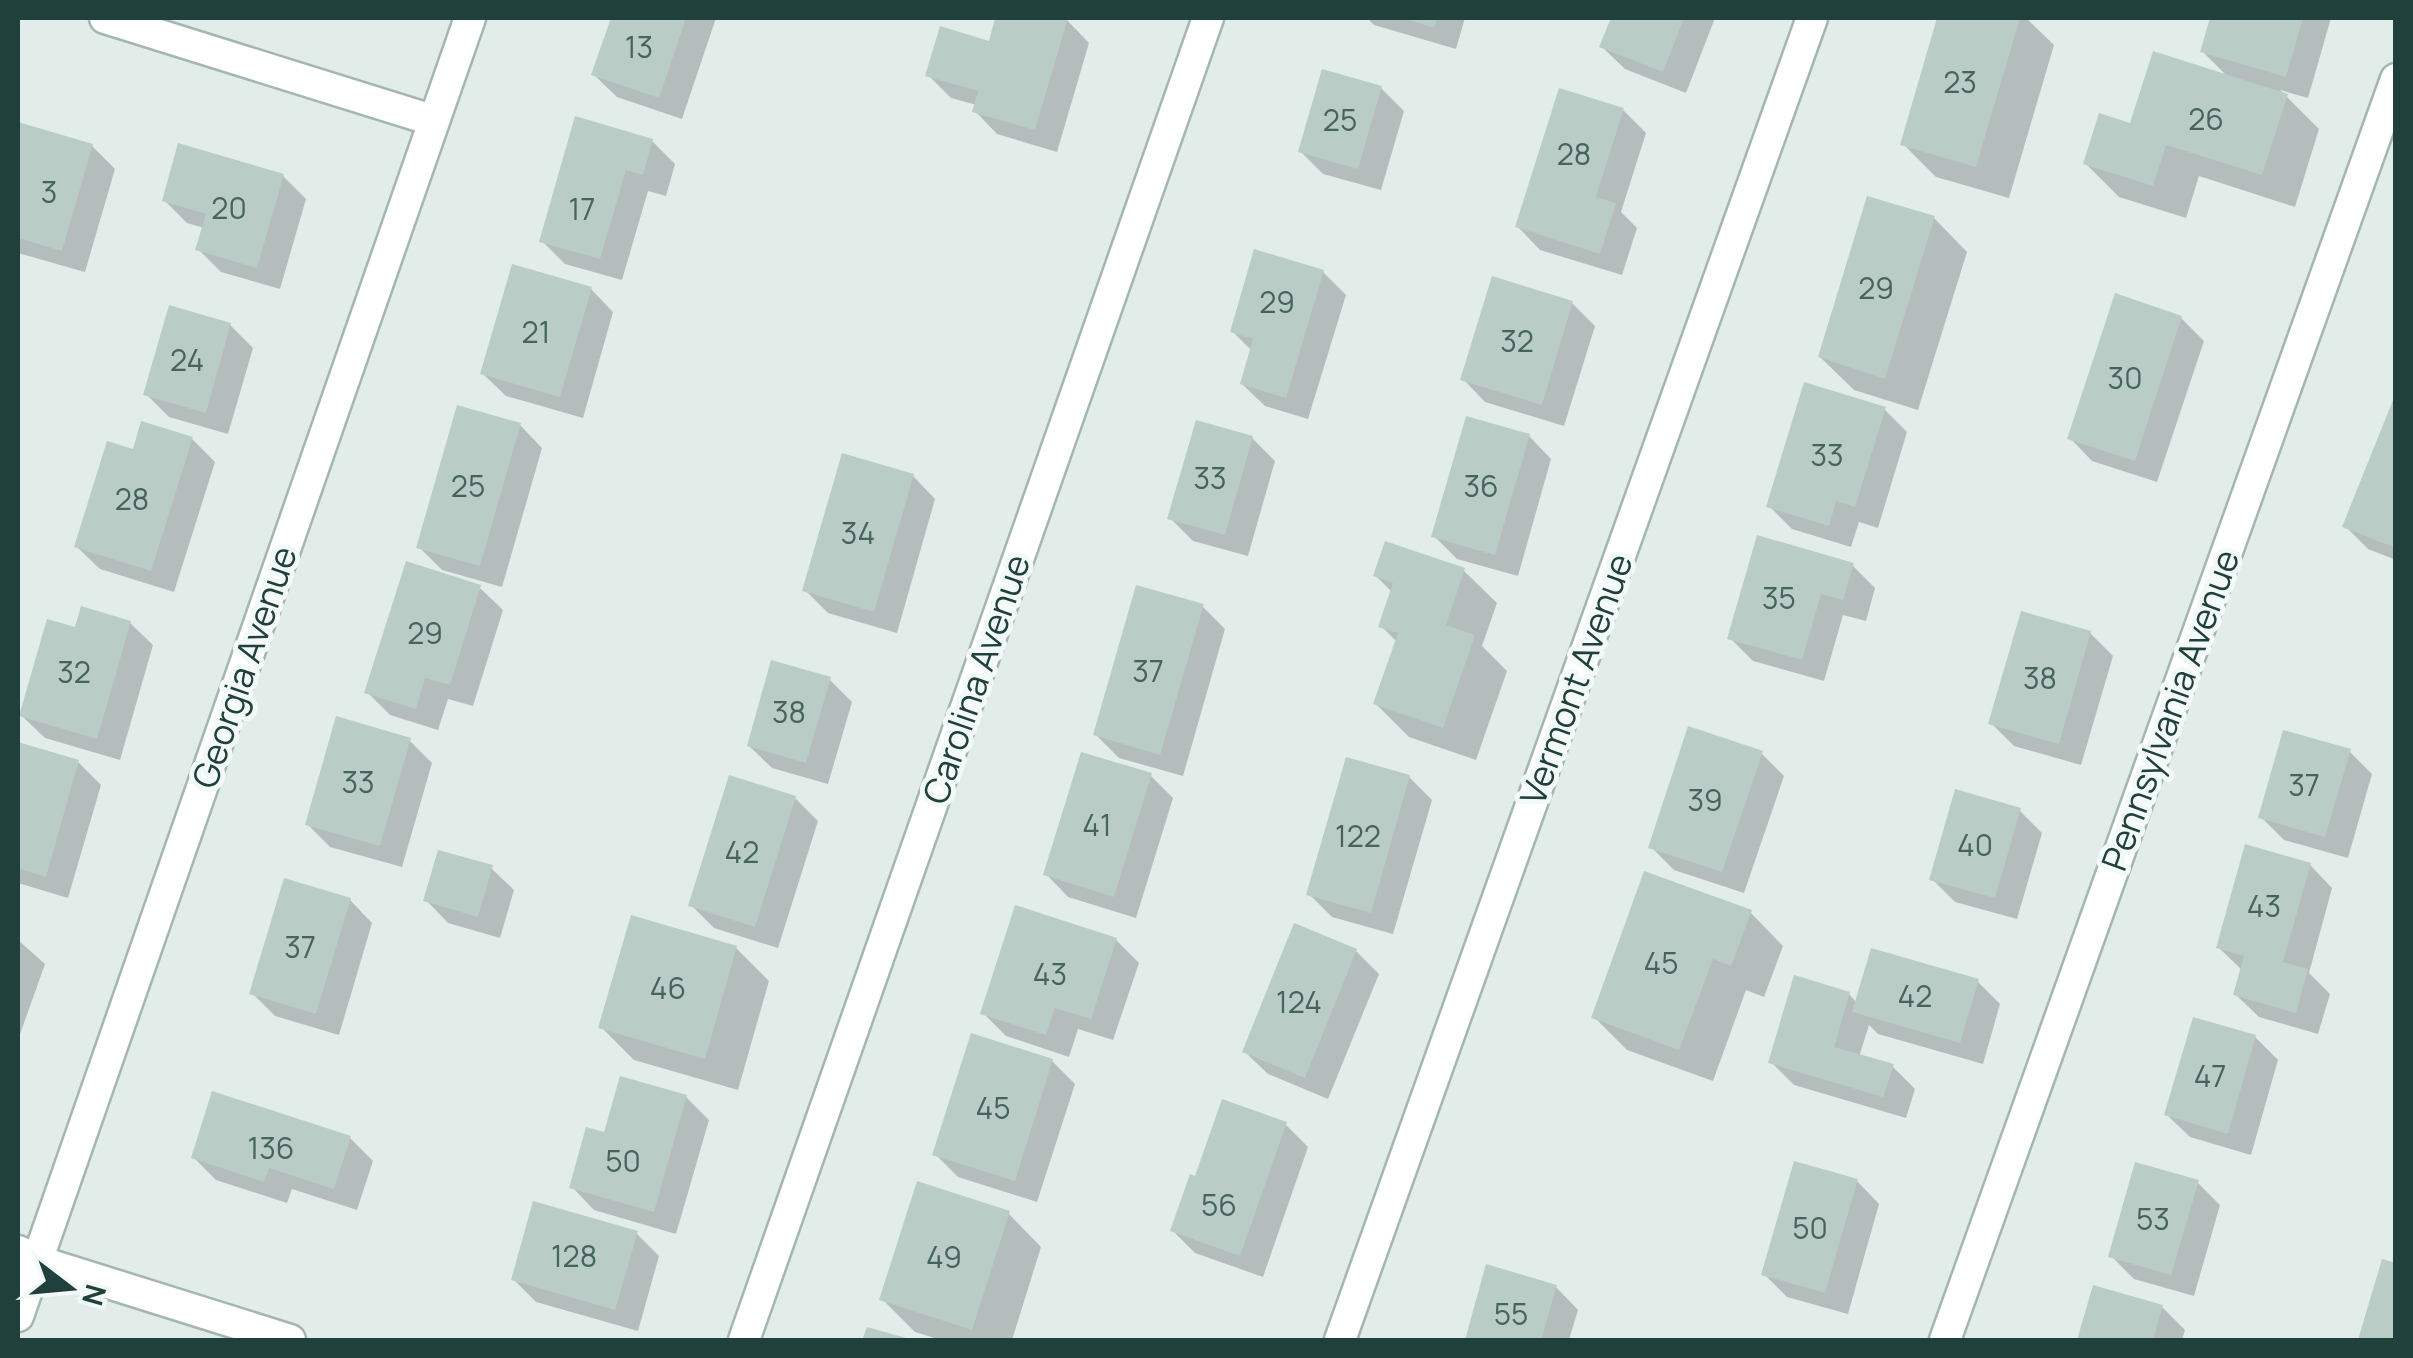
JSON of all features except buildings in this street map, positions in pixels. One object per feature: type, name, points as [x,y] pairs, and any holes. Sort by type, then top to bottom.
[{"type":"street","points":[[104,18],[432,120]]},
{"type":"street","name":"Georgia Avenue","points":[[18,1316],[28,1256],[470,18]]},
{"type":"street","name":"Carolina Avenue","points":[[744,1340],[1208,18]]},
{"type":"street","name":"Vermont Avenue","points":[[1340,1340],[1812,18]]},
{"type":"street","name":"Pennsylvania Avenue","points":[[1945,1340],[2396,78]]},
{"type":"street","points":[[28,1256],[290,1340]]}]
